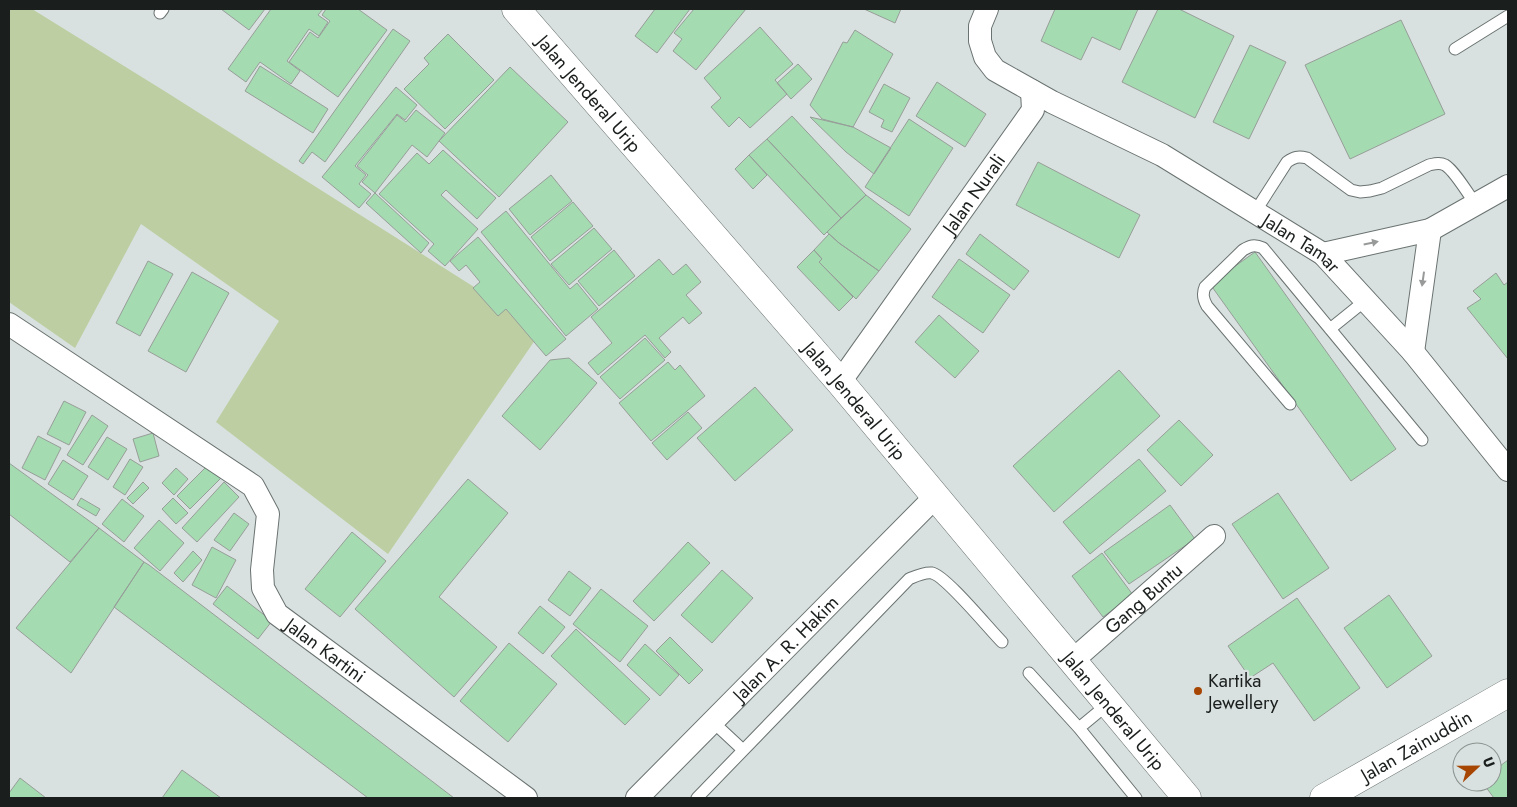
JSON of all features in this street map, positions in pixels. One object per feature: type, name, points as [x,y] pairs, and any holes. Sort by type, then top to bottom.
[{"type":"street","name":"Jalan Jenderal Urip","points":[[516,9],[840,382],[1187,798]]},
{"type":"street","points":[[987,9],[980,26],[980,41],[985,57],[995,70],[1032,91]]},
{"type":"street","name":"Jalan Nurali","points":[[840,382],[1033,110],[1032,91]]},
{"type":"street","name":"Jalan Tamar","points":[[1032,91],[1162,155],[1323,254],[1413,352],[1508,470]]},
{"type":"street","points":[[1323,254],[1430,230],[1508,186]]},
{"type":"street","points":[[1413,352],[1430,230]]},
{"type":"street","name":"Jalan Kartini","points":[[9,324],[253,486],[268,514],[262,579],[263,588],[277,614],[526,798]]},
{"type":"street","name":"Jalan A. R. Hakim","points":[[637,798],[935,497]]},
{"type":"street","name":"Gang Buntu","points":[[1072,661],[1214,536]]},
{"type":"street","name":"Jalan Zainuddin","points":[[1324,798],[1508,693]]},
{"type":"lane","points":[[1455,49],[1508,16]]},
{"type":"lane","points":[[1255,212],[1287,162],[1299,156],[1307,158],[1351,190],[1360,192],[1370,192],[1382,188],[1428,165],[1444,164],[1452,171],[1476,204]]},
{"type":"lane","points":[[1290,404],[1207,306],[1204,300],[1203,292],[1205,287],[1249,246],[1256,245],[1263,248],[1422,440]]},
{"type":"lane","points":[[1330,329],[1366,300]]},
{"type":"lane","points":[[697,798],[910,579],[921,574],[933,573],[946,580],[1002,642]]},
{"type":"lane","points":[[1029,673],[1079,728],[1136,798]]},
{"type":"lane","points":[[1079,728],[1108,704]]},
{"type":"lane","points":[[713,722],[743,750]]},
{"type":"green space","points":[[9,9],[32,9],[542,330],[388,554],[216,422],[279,321],[141,224],[75,348],[9,302]]},
{"type":"building","points":[[221,9],[265,9],[249,30]]},
{"type":"building","points":[[271,9],[323,9],[318,15],[328,22],[319,36],[309,29],[287,61],[300,71],[291,84],[260,62],[246,82],[228,69]]},
{"type":"building","points":[[326,9],[358,9],[387,30],[338,97],[289,62],[310,32],[318,38],[330,21],[322,15]]},
{"type":"building","points":[[655,9],[690,9],[657,53],[635,36]]},
{"type":"building","points":[[694,9],[746,9],[696,70],[673,51],[682,39],[674,33]]},
{"type":"building","points":[[864,9],[901,9],[895,23]]},
{"type":"building","points":[[1055,9],[1138,9],[1120,50],[1092,37],[1081,60],[1041,41]]},
{"type":"building","points":[[1158,9],[1179,9],[1234,36],[1195,118],[1122,82]]},
{"type":"building","points":[[1401,20],[1445,114],[1350,159],[1305,65]]},
{"type":"building","points":[[760,27],[793,64],[775,80],[787,94],[750,128],[739,117],[729,127],[711,107],[721,98],[704,78]]},
{"type":"building","points":[[393,29],[410,41],[325,162],[312,152],[303,164],[299,161]]},
{"type":"building","points":[[855,30],[893,54],[853,127],[822,119],[810,105],[843,42],[847,43]]},
{"type":"building","points":[[448,34],[494,80],[445,129],[404,89],[429,64],[424,58]]},
{"type":"building","points":[[1250,45],[1286,62],[1249,139],[1213,122]]},
{"type":"building","points":[[798,64],[812,79],[791,99],[777,83]]},
{"type":"building","points":[[260,66],[328,109],[313,133],[245,91]]},
{"type":"building","points":[[510,67],[568,122],[499,197],[439,141]]},
{"type":"building","points":[[937,82],[986,114],[965,147],[916,116]]},
{"type":"building","points":[[884,84],[910,98],[892,132],[881,127],[884,120],[869,112]]},
{"type":"building","points":[[396,87],[417,105],[405,120],[397,114],[355,166],[366,175],[359,184],[371,194],[359,208],[322,177]]},
{"type":"building","points":[[416,110],[445,133],[427,157],[412,145],[375,193],[362,182],[368,175],[357,166],[397,115],[406,122]]},
{"type":"building","points":[[792,116],[866,195],[841,218],[767,139]]},
{"type":"building","points":[[810,117],[853,127],[891,148],[874,174],[846,152]]},
{"type":"building","points":[[909,119],[953,148],[909,216],[865,187]]},
{"type":"building","points":[[767,139],[841,218],[824,235],[749,155]]},
{"type":"building","points":[[443,150],[496,198],[477,219],[446,190],[441,195],[478,229],[445,266],[428,251],[434,244],[379,194],[417,153],[429,164]]},
{"type":"building","points":[[749,155],[767,175],[753,189],[735,169]]},
{"type":"building","points":[[1038,162],[1140,215],[1119,258],[1016,205]]},
{"type":"building","points":[[551,175],[572,201],[530,235],[509,209]]},
{"type":"building","points":[[375,193],[429,243],[421,253],[366,203]]},
{"type":"building","points":[[866,195],[911,229],[879,271],[839,243],[827,232]]},
{"type":"building","points":[[573,202],[593,226],[550,261],[531,237]]},
{"type":"building","points":[[506,211],[570,289],[577,283],[598,309],[566,336],[481,232]]},
{"type":"building","points":[[594,228],[612,249],[569,285],[551,264]]},
{"type":"building","points":[[829,234],[879,271],[856,299],[819,262],[822,259],[814,250]]},
{"type":"building","points":[[980,234],[1029,271],[1014,290],[966,254]]},
{"type":"building","points":[[478,237],[566,339],[546,356],[506,309],[498,316],[473,288],[480,282],[466,265],[459,271],[450,261]]},
{"type":"building","points":[[614,250],[635,276],[599,306],[578,281]]},
{"type":"building","points":[[814,250],[822,259],[819,262],[853,297],[839,311],[797,267]]},
{"type":"building","points":[[1255,252],[1396,449],[1351,481],[1210,284]]},
{"type":"building","points":[[659,259],[673,275],[686,264],[701,282],[686,295],[702,313],[689,324],[683,317],[659,338],[671,352],[665,358],[645,335],[598,375],[588,363],[612,343],[591,317]]},
{"type":"building","points":[[959,259],[1010,295],[983,333],[932,297]]},
{"type":"building","points":[[148,261],[173,274],[140,336],[116,323]]},
{"type":"building","points":[[192,272],[229,293],[186,372],[148,351]]},
{"type":"building","points":[[1496,273],[1504,285],[1508,282],[1508,359],[1467,308],[1481,299],[1473,291]]},
{"type":"building","points":[[939,315],[979,351],[955,378],[915,342]]},
{"type":"building","points":[[645,338],[665,360],[620,399],[600,377]]},
{"type":"building","points":[[569,358],[597,383],[540,450],[502,416],[550,360]]},
{"type":"building","points":[[668,362],[675,370],[680,365],[705,396],[651,441],[619,403]]},
{"type":"building","points":[[1119,370],[1160,416],[1054,512],[1013,466]]},
{"type":"building","points":[[755,387],[793,430],[735,481],[697,438]]},
{"type":"building","points":[[64,401],[86,412],[69,445],[47,434]]},
{"type":"building","points":[[688,412],[702,428],[667,460],[652,443]]},
{"type":"building","points":[[92,415],[108,426],[83,465],[67,455]]},
{"type":"building","points":[[1179,420],[1213,455],[1181,486],[1147,450]]},
{"type":"building","points":[[153,433],[159,456],[140,462],[133,439]]},
{"type":"building","points":[[38,436],[61,448],[45,480],[22,468]]},
{"type":"building","points":[[107,437],[127,449],[108,480],[88,467]]},
{"type":"building","points":[[130,459],[143,467],[125,495],[113,487]]},
{"type":"building","points":[[1139,459],[1166,491],[1090,554],[1063,522]]},
{"type":"building","points":[[63,460],[88,476],[73,500],[48,484]]},
{"type":"building","points":[[9,463],[99,528],[70,562],[9,514]]},
{"type":"building","points":[[209,464],[222,477],[190,509],[177,496]]},
{"type":"building","points":[[176,468],[188,479],[174,495],[162,483]]},
{"type":"building","points":[[468,479],[508,513],[439,597],[497,647],[454,697],[355,609]]},
{"type":"building","points":[[143,482],[149,488],[133,504],[127,498]]},
{"type":"building","points":[[224,482],[239,497],[197,542],[182,528]]},
{"type":"building","points":[[1278,493],[1329,568],[1283,599],[1232,524]]},
{"type":"building","points":[[81,498],[100,509],[96,516],[77,505]]},
{"type":"building","points":[[173,498],[188,513],[176,524],[162,509]]},
{"type":"building","points":[[122,499],[144,516],[124,542],[102,524]]},
{"type":"building","points":[[1170,505],[1195,539],[1129,584],[1104,552]]},
{"type":"building","points":[[234,513],[249,524],[230,551],[214,540]]},
{"type":"building","points":[[159,520],[184,543],[160,571],[134,548]]},
{"type":"building","points":[[99,528],[144,562],[71,673],[16,628]]},
{"type":"building","points":[[352,532],[386,561],[340,617],[305,589]]},
{"type":"building","points":[[688,542],[710,563],[654,621],[633,601]]},
{"type":"building","points":[[212,547],[236,560],[216,598],[192,585]]},
{"type":"building","points":[[193,551],[202,560],[183,582],[174,573]]},
{"type":"building","points":[[1102,553],[1133,595],[1103,617],[1072,576]]},
{"type":"building","points":[[144,562],[454,798],[368,798],[114,607]]},
{"type":"building","points":[[722,570],[753,598],[712,643],[681,615]]},
{"type":"building","points":[[569,571],[591,588],[570,616],[548,600]]},
{"type":"building","points":[[227,586],[272,621],[258,639],[213,604]]},
{"type":"building","points":[[601,589],[648,626],[620,662],[573,624]]},
{"type":"building","points":[[1389,595],[1432,656],[1387,688],[1344,628]]},
{"type":"building","points":[[1297,598],[1360,688],[1314,721],[1273,663],[1250,678],[1228,646]]},
{"type":"building","points":[[540,606],[565,627],[543,654],[518,633]]},
{"type":"building","points":[[576,629],[650,699],[625,725],[551,656]]},
{"type":"building","points":[[670,637],[703,670],[689,684],[656,651]]},
{"type":"building","points":[[509,643],[557,684],[508,742],[460,701]]},
{"type":"building","points":[[645,644],[679,675],[660,696],[627,665]]},
{"type":"building","points":[[1508,760],[1508,798],[1494,798],[1490,792],[1502,792],[1502,764]]},
{"type":"building","points":[[182,770],[221,798],[162,798]]},
{"type":"building","points":[[20,778],[46,798],[9,798],[9,793]]},
{"type":"place","name":"Kartika Jewellery","points":[[1198,691]]}]
